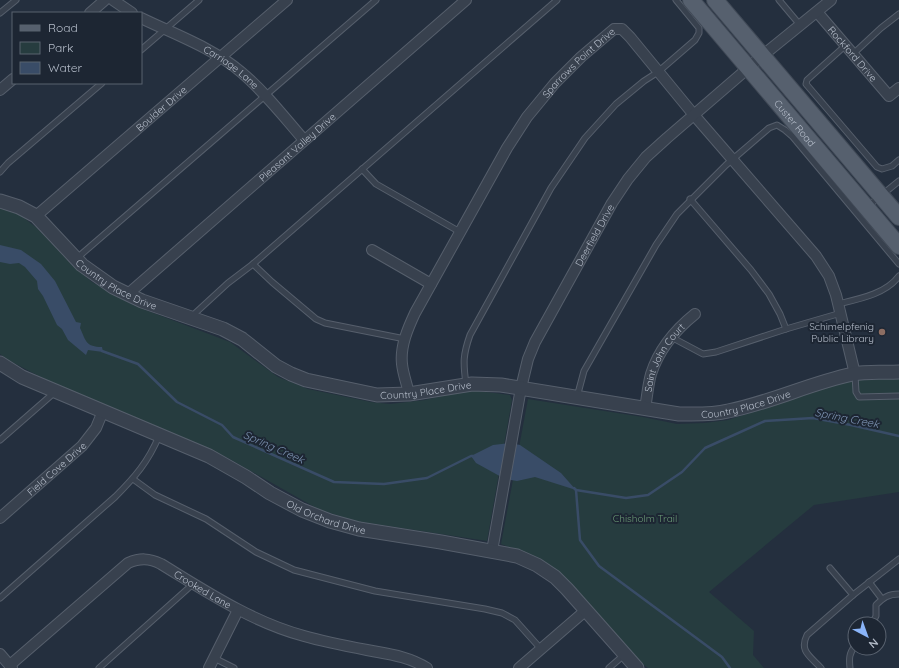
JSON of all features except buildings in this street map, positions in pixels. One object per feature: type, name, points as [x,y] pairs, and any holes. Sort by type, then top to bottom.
[{"type":"main road","name":"Custer Road","points":[[691,0],[899,246]]},
{"type":"main road","name":"Custer Road","points":[[719,1],[762,56],[899,217]]},
{"type":"street","points":[[91,12],[105,0]]},
{"type":"street","points":[[113,0],[131,12]]},
{"type":"street","name":"Boulder Drive","points":[[36,216],[287,0]]},
{"type":"street","name":"Pleasant Valley Drive","points":[[128,294],[466,0]]},
{"type":"street","name":"Deerfield Drive","points":[[492,551],[510,442],[528,360],[535,342],[612,203],[628,179],[646,157],[762,56],[831,0]]},
{"type":"street","name":"Rockford Drive","points":[[816,12],[889,96],[899,88]]},
{"type":"street","name":"Carriage Lane","points":[[142,18],[221,57],[241,72],[265,96],[304,140]]},
{"type":"street","name":"Sparrows Point Drive","points":[[409,394],[402,363],[405,339],[415,313],[507,148],[527,117],[555,83],[581,57],[614,29],[622,29],[630,37],[694,115],[816,256],[829,276],[839,308],[855,374]]},
{"type":"street","points":[[0,90],[12,80]]},
{"type":"street","name":"Country Place Drive","points":[[0,201],[19,207],[36,216],[76,259],[96,276],[128,294],[142,301],[223,329],[242,339],[276,366],[291,374],[306,380],[377,395],[409,394],[466,384],[501,385],[679,414],[705,414],[727,412],[751,406],[834,378],[855,374],[899,372]]},
{"type":"street","points":[[372,250],[431,284]]},
{"type":"street","name":"Saint John Court","points":[[645,408],[651,375],[657,359],[671,337],[695,314]]},
{"type":"street","name":"Old Orchard Drive","points":[[0,363],[22,377],[55,392],[209,456],[246,477],[270,493],[302,510],[330,521],[359,529],[517,556],[537,565],[555,577],[637,668]]},
{"type":"street","name":"Field Cove Drive","points":[[0,518],[82,446],[96,428],[103,411]]},
{"type":"street","name":"Crooked Lane","points":[[11,666],[128,563],[145,559],[161,564],[238,610],[268,624],[304,636],[402,656],[418,662],[427,668]]},
{"type":"street","points":[[209,668],[238,610]]},
{"type":"street","points":[[519,668],[585,611]]},
{"type":"street","points":[[0,654],[11,666]]},
{"type":"lane","points":[[0,14],[16,0]]},
{"type":"lane","points":[[142,49],[199,0]]},
{"type":"lane","points":[[76,259],[376,0]]},
{"type":"lane","points":[[191,318],[228,283],[253,264],[557,0]]},
{"type":"lane","points":[[466,384],[464,366],[465,350],[470,334],[551,188],[585,138],[616,104],[644,81],[658,72],[695,40],[699,33],[699,28],[676,0]]},
{"type":"lane","points":[[779,0],[800,25]]},
{"type":"lane","points":[[853,54],[881,28],[899,14]]},
{"type":"lane","points":[[846,45],[807,80],[806,84],[877,167],[882,169],[892,166],[899,160]]},
{"type":"lane","points":[[0,172],[8,163],[101,84]]},
{"type":"lane","points":[[577,398],[584,371],[648,258],[677,214],[690,199],[732,159],[769,128],[777,125],[792,136],[899,264]]},
{"type":"lane","points":[[362,168],[376,184],[460,232]]},
{"type":"lane","points":[[866,207],[899,181]]},
{"type":"lane","points":[[690,199],[769,294],[786,329]]},
{"type":"lane","points":[[253,264],[316,319],[325,323],[405,339]]},
{"type":"lane","points":[[671,337],[703,354],[716,352],[786,329],[839,308],[890,286],[898,278]]},
{"type":"lane","points":[[855,374],[856,392],[859,397],[899,396]]},
{"type":"lane","points":[[0,440],[55,392]]},
{"type":"lane","points":[[0,598],[133,479],[151,453],[159,435]]},
{"type":"lane","points":[[133,479],[154,494],[206,519],[256,552],[294,570],[375,591],[502,613],[515,620],[541,649]]},
{"type":"lane","points":[[820,668],[804,649],[804,642],[807,635],[899,558]]},
{"type":"lane","points":[[830,568],[853,595]]},
{"type":"lane","points":[[869,582],[882,598]]},
{"type":"lane","points":[[99,668],[193,584]]},
{"type":"lane","points":[[876,616],[876,606],[882,598],[891,594],[899,594]]},
{"type":"lane","points":[[609,668],[624,655]]},
{"type":"lane","points":[[850,656],[850,668]]},
{"type":"lane","points":[[214,658],[234,668]]},
{"type":"green space","points":[[0,208],[20,215],[37,228],[72,265],[92,282],[135,306],[230,342],[278,377],[308,389],[371,402],[390,404],[425,400],[462,391],[479,391],[510,395],[512,400],[487,541],[355,521],[318,509],[226,457],[163,429],[58,386],[8,360],[0,354]]},
{"type":"green space","name":"Chisholm Trail","points":[[899,379],[899,492],[814,505],[709,592],[754,631],[753,655],[764,668],[648,668],[641,663],[558,571],[540,559],[501,544],[528,399],[643,417],[677,424],[704,423],[728,420],[848,381]]},
{"type":"water","points":[[0,245],[21,250],[41,264],[55,281],[76,322],[81,323],[80,328],[85,340],[93,346],[102,347],[103,352],[88,350],[86,355],[68,340],[62,329],[57,325],[38,289],[37,281],[25,267],[19,263],[10,264],[0,262]]},
{"type":"water","points":[[511,443],[520,445],[561,473],[576,490],[535,477],[517,481],[505,479],[476,463],[471,456],[493,445]]},
{"type":"waterway","name":"Spring Creek","points":[[102,351],[138,364],[177,402],[222,425],[233,437],[334,482],[384,484],[427,478],[473,456]]},
{"type":"waterway","name":"Spring Creek","points":[[574,488],[576,490],[626,498],[648,495],[682,472],[705,448],[765,421],[813,418],[899,436]]},
{"type":"waterway","name":"Spring Creek","points":[[576,490],[580,540],[599,566],[722,657],[730,668]]},
{"type":"place","name":"Schimelpfenig Public Library","points":[[882,332]]}]
